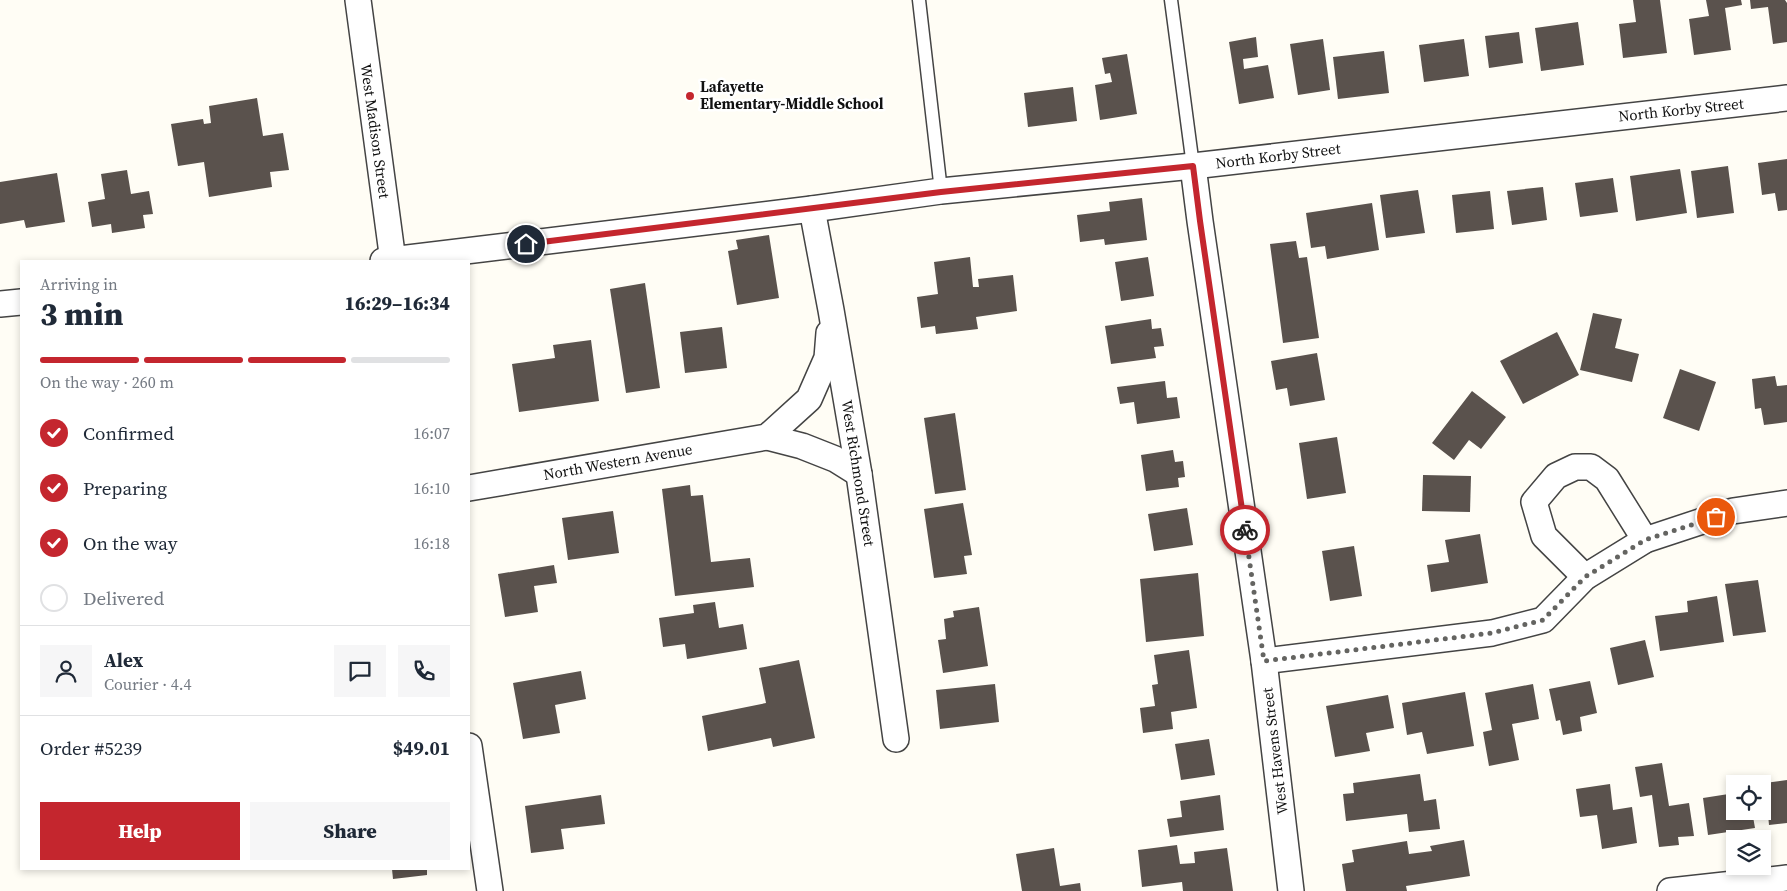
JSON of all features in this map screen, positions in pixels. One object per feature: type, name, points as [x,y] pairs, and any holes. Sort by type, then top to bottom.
[{"type":"street","name":"West Madison Street","points":[[358,0],[389,260]]},
{"type":"street","name":"North Korby Street","points":[[397,260],[941,192],[1193,166],[1787,98]]},
{"type":"street","name":"West Havens Street","points":[[1193,166],[1264,661],[1291,891]]},
{"type":"street","name":"West Richmond Street","points":[[812,209],[859,474],[896,739]]},
{"type":"street","points":[[0,304],[20,302]]},
{"type":"street","points":[[767,437],[809,399],[827,358],[831,310]]},
{"type":"street","name":"North Western Avenue","points":[[470,488],[767,437],[802,446],[836,460],[859,474]]},
{"type":"street","points":[[1585,577],[1544,536],[1541,528],[1534,502],[1556,476],[1575,467],[1591,467],[1608,479],[1645,540]]},
{"type":"street","points":[[1264,661],[1492,633],[1543,620],[1585,577],[1645,540],[1733,511],[1787,503]]},
{"type":"street","points":[[470,753],[490,891]]},
{"type":"street","points":[[1670,891],[1787,878]]},
{"type":"lane","points":[[919,0],[941,192]]},
{"type":"lane","points":[[1171,0],[1193,166]]},
{"type":"building","points":[[1633,0],[1660,0],[1667,53],[1623,58],[1619,24],[1636,22]]},
{"type":"building","points":[[1706,0],[1741,0],[1742,5],[1725,8],[1731,50],[1694,55],[1689,19],[1709,16]]},
{"type":"building","points":[[1750,0],[1785,0],[1787,3],[1787,42],[1773,44],[1768,7],[1751,9]]},
{"type":"building","points":[[1578,22],[1584,65],[1541,71],[1535,28]]},
{"type":"building","points":[[1519,32],[1523,63],[1489,68],[1485,36]]},
{"type":"building","points":[[1256,37],[1258,57],[1243,59],[1244,69],[1268,65],[1274,98],[1239,104],[1229,42]]},
{"type":"building","points":[[1323,39],[1330,90],[1298,95],[1290,44]]},
{"type":"building","points":[[1464,39],[1469,76],[1424,82],[1419,45]]},
{"type":"building","points":[[1384,51],[1389,93],[1338,99],[1333,57]]},
{"type":"building","points":[[1127,54],[1137,114],[1100,120],[1095,85],[1112,82],[1110,73],[1105,74],[1102,58]]},
{"type":"building","points":[[1073,87],[1077,121],[1028,127],[1024,93]]},
{"type":"building","points":[[257,98],[263,136],[283,133],[289,170],[270,172],[272,187],[209,197],[204,162],[178,166],[171,124],[203,119],[204,124],[211,123],[209,106]]},
{"type":"building","points":[[1787,159],[1787,210],[1778,211],[1775,193],[1762,195],[1758,163]]},
{"type":"building","points":[[1728,166],[1734,213],[1697,218],[1691,171]]},
{"type":"building","points":[[1680,169],[1687,213],[1636,221],[1630,176]]},
{"type":"building","points":[[127,170],[131,194],[149,191],[153,214],[143,215],[145,228],[112,233],[111,224],[92,227],[88,202],[105,199],[101,174]]},
{"type":"building","points":[[57,173],[65,222],[26,228],[24,220],[0,224],[0,182]]},
{"type":"building","points":[[1613,178],[1618,212],[1580,217],[1575,183]]},
{"type":"building","points":[[1543,187],[1547,220],[1512,225],[1507,191]]},
{"type":"building","points":[[1418,190],[1425,233],[1386,238],[1380,195]]},
{"type":"building","points":[[1490,191],[1494,229],[1456,233],[1452,195]]},
{"type":"building","points":[[1142,198],[1147,240],[1105,245],[1104,239],[1080,242],[1077,215],[1110,211],[1109,202]]},
{"type":"building","points":[[1372,203],[1379,250],[1327,259],[1325,246],[1311,248],[1306,213]]},
{"type":"building","points":[[769,235],[779,298],[737,305],[728,251],[738,249],[736,240]]},
{"type":"building","points":[[1296,241],[1299,258],[1307,257],[1319,338],[1283,343],[1270,244]]},
{"type":"building","points":[[970,257],[973,287],[979,287],[978,279],[1013,275],[1017,311],[976,317],[978,329],[936,334],[935,326],[921,328],[917,297],[938,294],[934,262]]},
{"type":"building","points":[[1148,257],[1154,296],[1121,301],[1115,262]]},
{"type":"building","points":[[645,283],[660,388],[626,393],[610,289]]},
{"type":"building","points":[[1593,313],[1622,319],[1615,348],[1639,354],[1632,382],[1580,370]]},
{"type":"building","points":[[1151,319],[1152,329],[1161,328],[1164,346],[1154,347],[1156,358],[1111,364],[1105,326]]},
{"type":"building","points":[[722,327],[727,368],[685,373],[680,332]]},
{"type":"building","points":[[1557,332],[1579,375],[1523,404],[1500,361]]},
{"type":"building","points":[[591,340],[599,401],[519,412],[512,364],[555,358],[553,345]]},
{"type":"building","points":[[1317,353],[1325,400],[1290,406],[1287,388],[1276,390],[1271,361]]},
{"type":"building","points":[[1680,369],[1716,382],[1699,431],[1663,418]]},
{"type":"building","points":[[1775,376],[1777,386],[1787,385],[1787,422],[1764,425],[1761,408],[1755,409],[1752,379]]},
{"type":"building","points":[[1165,381],[1167,398],[1177,397],[1180,418],[1137,424],[1134,402],[1120,404],[1117,387]]},
{"type":"building","points":[[1472,391],[1506,417],[1481,449],[1469,440],[1454,460],[1432,443]]},
{"type":"building","points":[[955,413],[966,490],[935,494],[924,418]]},
{"type":"building","points":[[1337,437],[1346,493],[1307,499],[1299,443]]},
{"type":"building","points":[[1173,450],[1175,462],[1183,461],[1185,477],[1178,478],[1179,487],[1146,491],[1141,455]]},
{"type":"building","points":[[1423,475],[1471,476],[1470,512],[1422,511]]},
{"type":"building","points":[[690,485],[691,496],[703,495],[711,562],[750,558],[754,587],[675,596],[662,489]]},
{"type":"building","points":[[963,503],[972,555],[964,556],[967,574],[934,578],[924,509]]},
{"type":"building","points":[[1187,508],[1193,545],[1154,551],[1148,514]]},
{"type":"building","points":[[613,511],[619,553],[568,560],[562,518]]},
{"type":"building","points":[[1480,534],[1488,583],[1431,592],[1427,565],[1449,562],[1445,540]]},
{"type":"building","points":[[1354,546],[1362,596],[1330,601],[1322,551]]},
{"type":"building","points":[[554,565],[557,583],[534,586],[538,612],[505,617],[498,574]]},
{"type":"building","points":[[1198,573],[1204,636],[1146,642],[1140,579]]},
{"type":"building","points":[[1758,580],[1766,632],[1733,636],[1725,584]]},
{"type":"building","points":[[1717,596],[1724,642],[1660,651],[1655,616],[1688,612],[1687,601]]},
{"type":"building","points":[[715,602],[719,628],[743,624],[747,649],[687,659],[685,644],[663,647],[659,618],[694,613],[693,605]]},
{"type":"building","points":[[979,607],[988,666],[943,673],[938,640],[946,639],[944,619],[954,617],[953,611]]},
{"type":"building","points":[[1645,640],[1654,677],[1618,685],[1610,648]]},
{"type":"building","points":[[1189,650],[1197,708],[1171,712],[1173,729],[1143,733],[1140,708],[1155,706],[1152,685],[1158,684],[1154,655]]},
{"type":"building","points":[[799,660],[815,738],[773,747],[771,738],[708,751],[702,716],[766,703],[759,668]]},
{"type":"building","points":[[581,671],[586,699],[555,705],[560,733],[523,739],[513,683]]},
{"type":"building","points":[[1590,681],[1597,713],[1580,717],[1582,731],[1563,735],[1560,720],[1556,721],[1549,689]]},
{"type":"building","points":[[995,684],[999,722],[940,729],[936,690]]},
{"type":"building","points":[[1533,684],[1539,719],[1512,724],[1519,760],[1489,766],[1483,732],[1492,730],[1485,693]]},
{"type":"building","points":[[1465,692],[1474,746],[1427,754],[1422,732],[1407,735],[1402,703]]},
{"type":"building","points":[[1388,695],[1394,728],[1366,733],[1370,751],[1335,757],[1326,706]]},
{"type":"building","points":[[1209,739],[1215,775],[1181,780],[1175,744]]},
{"type":"building","points":[[1662,763],[1669,806],[1689,803],[1694,836],[1678,837],[1679,845],[1659,847],[1652,795],[1640,797],[1635,767]]},
{"type":"building","points":[[1420,774],[1424,801],[1436,799],[1440,829],[1409,832],[1407,814],[1346,821],[1343,794],[1354,793],[1353,783]]},
{"type":"building","points":[[1787,780],[1787,823],[1769,825],[1769,820],[1771,820],[1771,782]]},
{"type":"building","points":[[1610,784],[1613,810],[1632,807],[1637,843],[1602,849],[1597,815],[1580,817],[1576,789]]},
{"type":"building","points":[[1726,794],[1726,820],[1754,820],[1755,828],[1726,830],[1726,832],[1708,835],[1703,798]]},
{"type":"building","points":[[601,795],[605,824],[561,829],[564,849],[531,853],[525,806]]},
{"type":"building","points":[[1220,795],[1224,830],[1170,837],[1167,819],[1182,817],[1180,801]]},
{"type":"building","points":[[1464,840],[1470,876],[1406,886],[1407,891],[1346,891],[1342,864],[1354,862],[1352,850],[1407,841],[1409,854],[1432,851],[1430,846]]},
{"type":"building","points":[[1177,845],[1180,864],[1195,863],[1194,852],[1227,848],[1233,891],[1183,891],[1182,882],[1142,887],[1138,850]]},
{"type":"building","points":[[1054,848],[1060,886],[1080,883],[1081,891],[1022,891],[1016,854]]},
{"type":"building","points":[[392,870],[427,870],[427,875],[393,879]]},
{"type":"way so far","points":[[1245,530],[1264,661],[1492,633],[1543,620],[1585,577],[1645,540],[1716,517]]},
{"type":"place","name":"Lafayette Elementary-Middle School","points":[[690,96]]},
{"type":"route","points":[[526,244],[941,192],[1193,166],[1245,530]]}]
